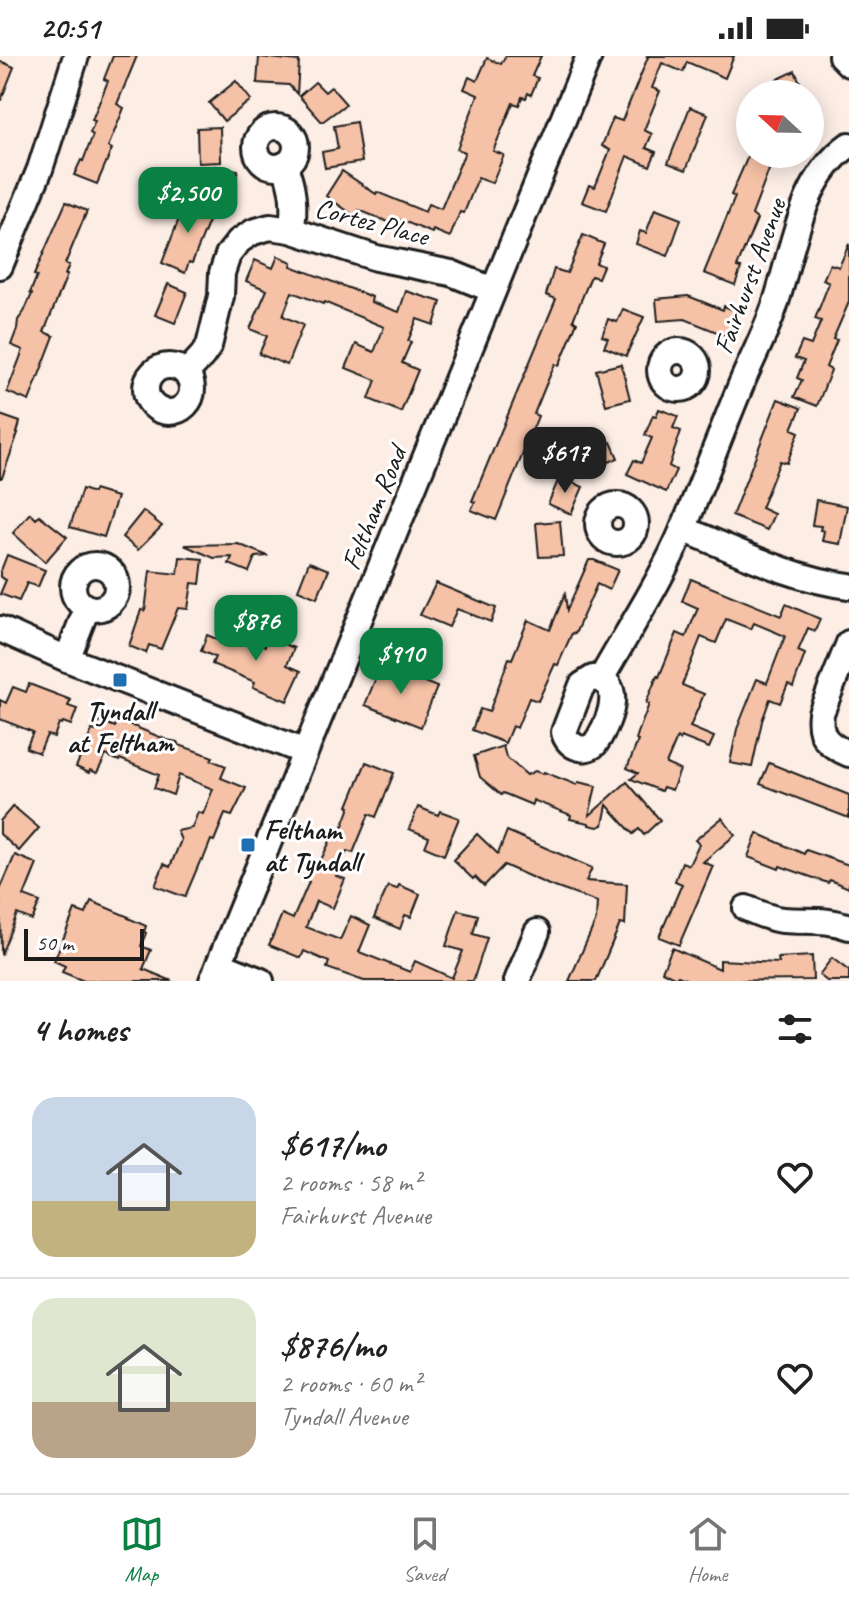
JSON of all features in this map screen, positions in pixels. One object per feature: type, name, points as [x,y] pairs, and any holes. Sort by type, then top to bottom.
[{"type":"street","points":[[0,266],[40,169],[76,56]]},
{"type":"street","name":"Feltham Road","points":[[216,973],[589,56]]},
{"type":"street","points":[[841,56],[849,64]]},
{"type":"street","name":"Fairhurst Avenue","points":[[601,679],[653,592],[679,538],[774,309],[797,229],[815,183],[829,163],[849,145]]},
{"type":"street","points":[[284,165],[295,214],[291,230]]},
{"type":"street","name":"Cortez Place","points":[[186,373],[209,346],[228,255],[239,241],[253,232],[270,227],[291,230],[376,258],[451,273],[493,290]]},
{"type":"street","name":"Fairhurst Avenue","points":[[697,377],[738,392]]},
{"type":"street","points":[[635,531],[679,538],[805,577],[849,586]]},
{"type":"street","points":[[67,659],[87,608]]},
{"type":"street","points":[[0,629],[67,659],[305,752]]},
{"type":"street","points":[[849,643],[819,725],[828,742],[849,754]]},
{"type":"street","points":[[746,908],[782,920],[816,920],[849,927]]},
{"type":"street","points":[[517,981],[537,932]]},
{"type":"street","points":[[216,973],[261,981]]},
{"type":"building","points":[[113,56],[137,56],[117,104],[124,108],[108,147],[112,149],[97,184],[74,175],[93,135],[90,133],[95,121],[92,120],[108,81],[104,79]]},
{"type":"building","points":[[506,56],[541,56],[532,76],[538,78],[531,95],[528,93],[526,98],[522,97],[519,105],[513,103],[493,151],[504,155],[492,183],[478,178],[450,237],[401,220],[398,226],[359,210],[355,216],[326,196],[342,171],[376,194],[425,212],[428,204],[441,209],[465,152],[457,149],[478,95],[464,89],[469,77],[477,81],[487,58],[501,64]]},
{"type":"building","points":[[646,56],[734,56],[725,78],[687,62],[683,72],[662,63],[652,88],[660,91],[644,130],[652,134],[646,148],[656,152],[650,166],[627,156],[606,211],[582,202],[589,185],[595,187],[610,150],[602,146],[613,118],[622,121]]},
{"type":"building","points":[[259,57],[299,61],[297,94],[289,85],[257,83]]},
{"type":"building","points":[[0,61],[14,67],[1,100],[0,100]]},
{"type":"building","points":[[795,71],[799,80],[776,80]]},
{"type":"building","points":[[236,81],[251,100],[224,121],[209,103]]},
{"type":"building","points":[[315,82],[325,92],[331,87],[346,104],[322,122],[299,96]]},
{"type":"building","points":[[690,107],[708,114],[686,170],[668,163]]},
{"type":"building","points":[[356,122],[362,162],[325,168],[322,152],[338,149],[334,126]]},
{"type":"building","points":[[220,127],[221,162],[198,163],[197,128]]},
{"type":"building","points":[[215,166],[238,170],[232,203],[209,199]]},
{"type":"building","points":[[743,168],[770,168],[752,215],[757,219],[737,267],[741,268],[735,285],[704,273],[735,197],[731,195]]},
{"type":"building","points":[[187,198],[214,209],[185,273],[162,263]]},
{"type":"building","points":[[66,202],[87,211],[65,264],[69,265],[67,275],[44,332],[54,336],[29,401],[7,392],[23,350],[11,345],[18,320],[32,294],[37,276],[34,275]]},
{"type":"building","points":[[655,209],[681,219],[668,256],[636,244],[640,231],[646,233]]},
{"type":"building","points":[[583,235],[604,244],[596,263],[603,266],[598,278],[591,276],[573,320],[577,322],[559,366],[555,364],[545,387],[534,414],[538,416],[496,520],[471,510],[475,502],[472,501],[556,299],[546,295],[554,269],[567,273]]},
{"type":"building","points":[[849,244],[849,302],[833,339],[837,340],[826,367],[831,370],[817,406],[794,397],[802,380],[797,378],[804,361],[795,358],[802,342],[811,345],[821,321],[815,319],[829,283],[823,280],[830,264],[839,267]]},
{"type":"building","points":[[278,256],[292,262],[291,266],[372,297],[371,302],[399,312],[406,291],[441,302],[434,325],[417,319],[408,341],[411,342],[402,363],[418,370],[401,412],[369,399],[376,380],[346,368],[356,344],[374,352],[384,327],[324,302],[292,292],[283,316],[303,325],[287,365],[259,354],[267,336],[250,329],[267,290],[246,281],[255,260],[273,268]]},
{"type":"building","points":[[168,284],[187,292],[175,323],[155,315]]},
{"type":"building","points":[[688,296],[723,310],[724,306],[739,312],[729,337],[685,319],[658,321],[656,299]]},
{"type":"building","points":[[623,309],[644,317],[626,356],[604,347],[608,338],[602,336],[608,319],[617,322]]},
{"type":"building","points":[[621,364],[630,399],[606,405],[596,370]]},
{"type":"building","points":[[778,399],[801,408],[792,429],[799,432],[787,463],[780,461],[761,508],[774,514],[767,530],[732,516]]},
{"type":"building","points":[[659,409],[678,416],[673,428],[681,431],[669,466],[676,470],[666,492],[627,474],[634,460],[641,463],[652,438],[645,435],[653,415],[656,416]]},
{"type":"building","points":[[0,415],[20,422],[2,478],[0,478]]},
{"type":"building","points":[[595,438],[599,447],[611,442],[618,458],[586,472],[575,447]]},
{"type":"building","points":[[560,476],[583,487],[571,514],[548,504]]},
{"type":"building","points":[[82,489],[117,497],[104,537],[70,527]]},
{"type":"building","points":[[816,500],[847,506],[840,544],[822,541],[824,531],[820,530],[821,526],[812,525]]},
{"type":"building","points":[[143,511],[162,526],[138,550],[122,537]]},
{"type":"building","points":[[30,513],[36,519],[39,515],[67,537],[45,562],[13,533]]},
{"type":"building","points":[[560,521],[563,556],[539,557],[536,523]]},
{"type":"building","points":[[238,544],[268,556],[255,557],[249,572],[229,564],[232,557],[214,558],[184,545]]},
{"type":"building","points":[[7,555],[45,570],[38,587],[27,583],[19,601],[0,594],[6,580],[0,577],[0,573]]},
{"type":"building","points":[[180,557],[203,559],[200,584],[192,583],[188,609],[178,608],[161,649],[149,645],[146,653],[129,646],[141,610],[145,611],[150,571],[178,574]]},
{"type":"building","points":[[589,560],[618,570],[609,590],[597,584],[575,634],[572,633],[538,701],[529,698],[517,728],[512,726],[505,743],[472,730],[480,709],[489,712],[509,658],[512,659],[528,620],[550,630],[565,594],[567,610]]},
{"type":"building","points":[[309,562],[329,570],[317,598],[298,590]]},
{"type":"building","points":[[691,579],[781,616],[786,604],[820,619],[815,631],[808,628],[798,651],[805,654],[793,687],[788,684],[780,703],[770,699],[752,767],[730,763],[737,729],[757,679],[767,683],[785,636],[754,623],[751,629],[726,619],[716,643],[701,637],[682,685],[704,694],[690,727],[714,737],[709,748],[677,738],[666,764],[680,770],[672,790],[663,787],[661,791],[631,779],[638,773],[627,768],[657,676],[677,633],[686,637],[698,608],[682,601]]},
{"type":"building","points":[[436,583],[496,608],[491,622],[457,609],[449,627],[420,615]]},
{"type":"building","points":[[236,634],[265,646],[268,637],[294,648],[287,665],[301,671],[287,701],[253,687],[255,682],[212,664],[215,657],[201,651],[207,635],[232,645]]},
{"type":"building","points":[[381,665],[437,687],[421,727],[365,705]]},
{"type":"building","points":[[29,684],[71,700],[68,706],[77,709],[71,725],[59,723],[54,737],[47,735],[39,753],[26,748],[33,732],[0,719],[0,700],[6,703],[13,687],[26,692]]},
{"type":"building","points":[[100,721],[115,727],[117,722],[126,723],[213,757],[211,760],[226,766],[221,778],[246,788],[232,816],[225,814],[185,897],[155,886],[164,864],[170,867],[181,840],[177,831],[192,828],[198,812],[203,814],[213,789],[179,775],[173,795],[154,788],[159,775],[106,755],[97,773],[76,767],[92,730],[96,731]]},
{"type":"building","points":[[503,746],[506,757],[527,775],[535,771],[544,772],[577,785],[578,782],[596,786],[589,816],[627,782],[660,820],[644,835],[639,829],[633,834],[607,805],[603,825],[598,827],[570,819],[571,815],[533,800],[532,805],[503,793],[501,795],[480,777],[474,756]]},
{"type":"building","points":[[366,762],[394,773],[376,817],[369,814],[353,853],[347,851],[336,876],[345,879],[333,908],[316,901],[306,927],[340,940],[351,916],[370,925],[359,952],[410,972],[415,961],[452,978],[463,951],[446,946],[458,910],[478,915],[473,934],[487,938],[473,981],[364,981],[327,968],[329,962],[304,951],[301,958],[269,945],[282,914],[293,919],[309,882],[305,880],[311,866],[317,868],[336,829],[341,831]]},
{"type":"building","points":[[769,763],[849,795],[849,818],[760,784]]},
{"type":"building","points":[[13,806],[39,828],[19,851],[0,834],[0,821]]},
{"type":"building","points":[[418,807],[438,815],[440,811],[459,818],[444,855],[425,847],[429,837],[409,829]]},
{"type":"building","points":[[722,818],[735,835],[703,862],[713,866],[679,945],[659,937],[682,884],[675,881],[682,862],[689,865],[699,844],[695,840]]},
{"type":"building","points":[[507,831],[592,868],[586,881],[627,884],[625,925],[620,924],[596,981],[569,981],[596,920],[597,902],[504,865],[484,886],[453,860],[477,834],[498,854]]},
{"type":"building","points":[[757,833],[804,854],[806,850],[849,865],[849,888],[748,857]]},
{"type":"building","points":[[15,855],[37,864],[24,896],[40,902],[32,920],[17,914],[1,955],[0,890]]},
{"type":"building","points":[[399,885],[420,894],[411,917],[405,915],[400,929],[374,918],[388,886],[397,889]]},
{"type":"building","points":[[91,901],[146,926],[141,946],[151,950],[143,969],[172,981],[84,981],[62,972],[65,966],[54,961],[75,910],[86,914]]},
{"type":"building","points":[[672,948],[720,969],[720,960],[779,963],[778,958],[812,956],[813,980],[690,981],[676,978],[662,971]]},
{"type":"building","points":[[832,958],[849,971],[849,981],[827,981],[819,975]]},
{"type":"place","name":"Tyndall at Feltham","points":[[120,680]]},
{"type":"place","name":"Feltham at Tyndall","points":[[248,845]]}]
